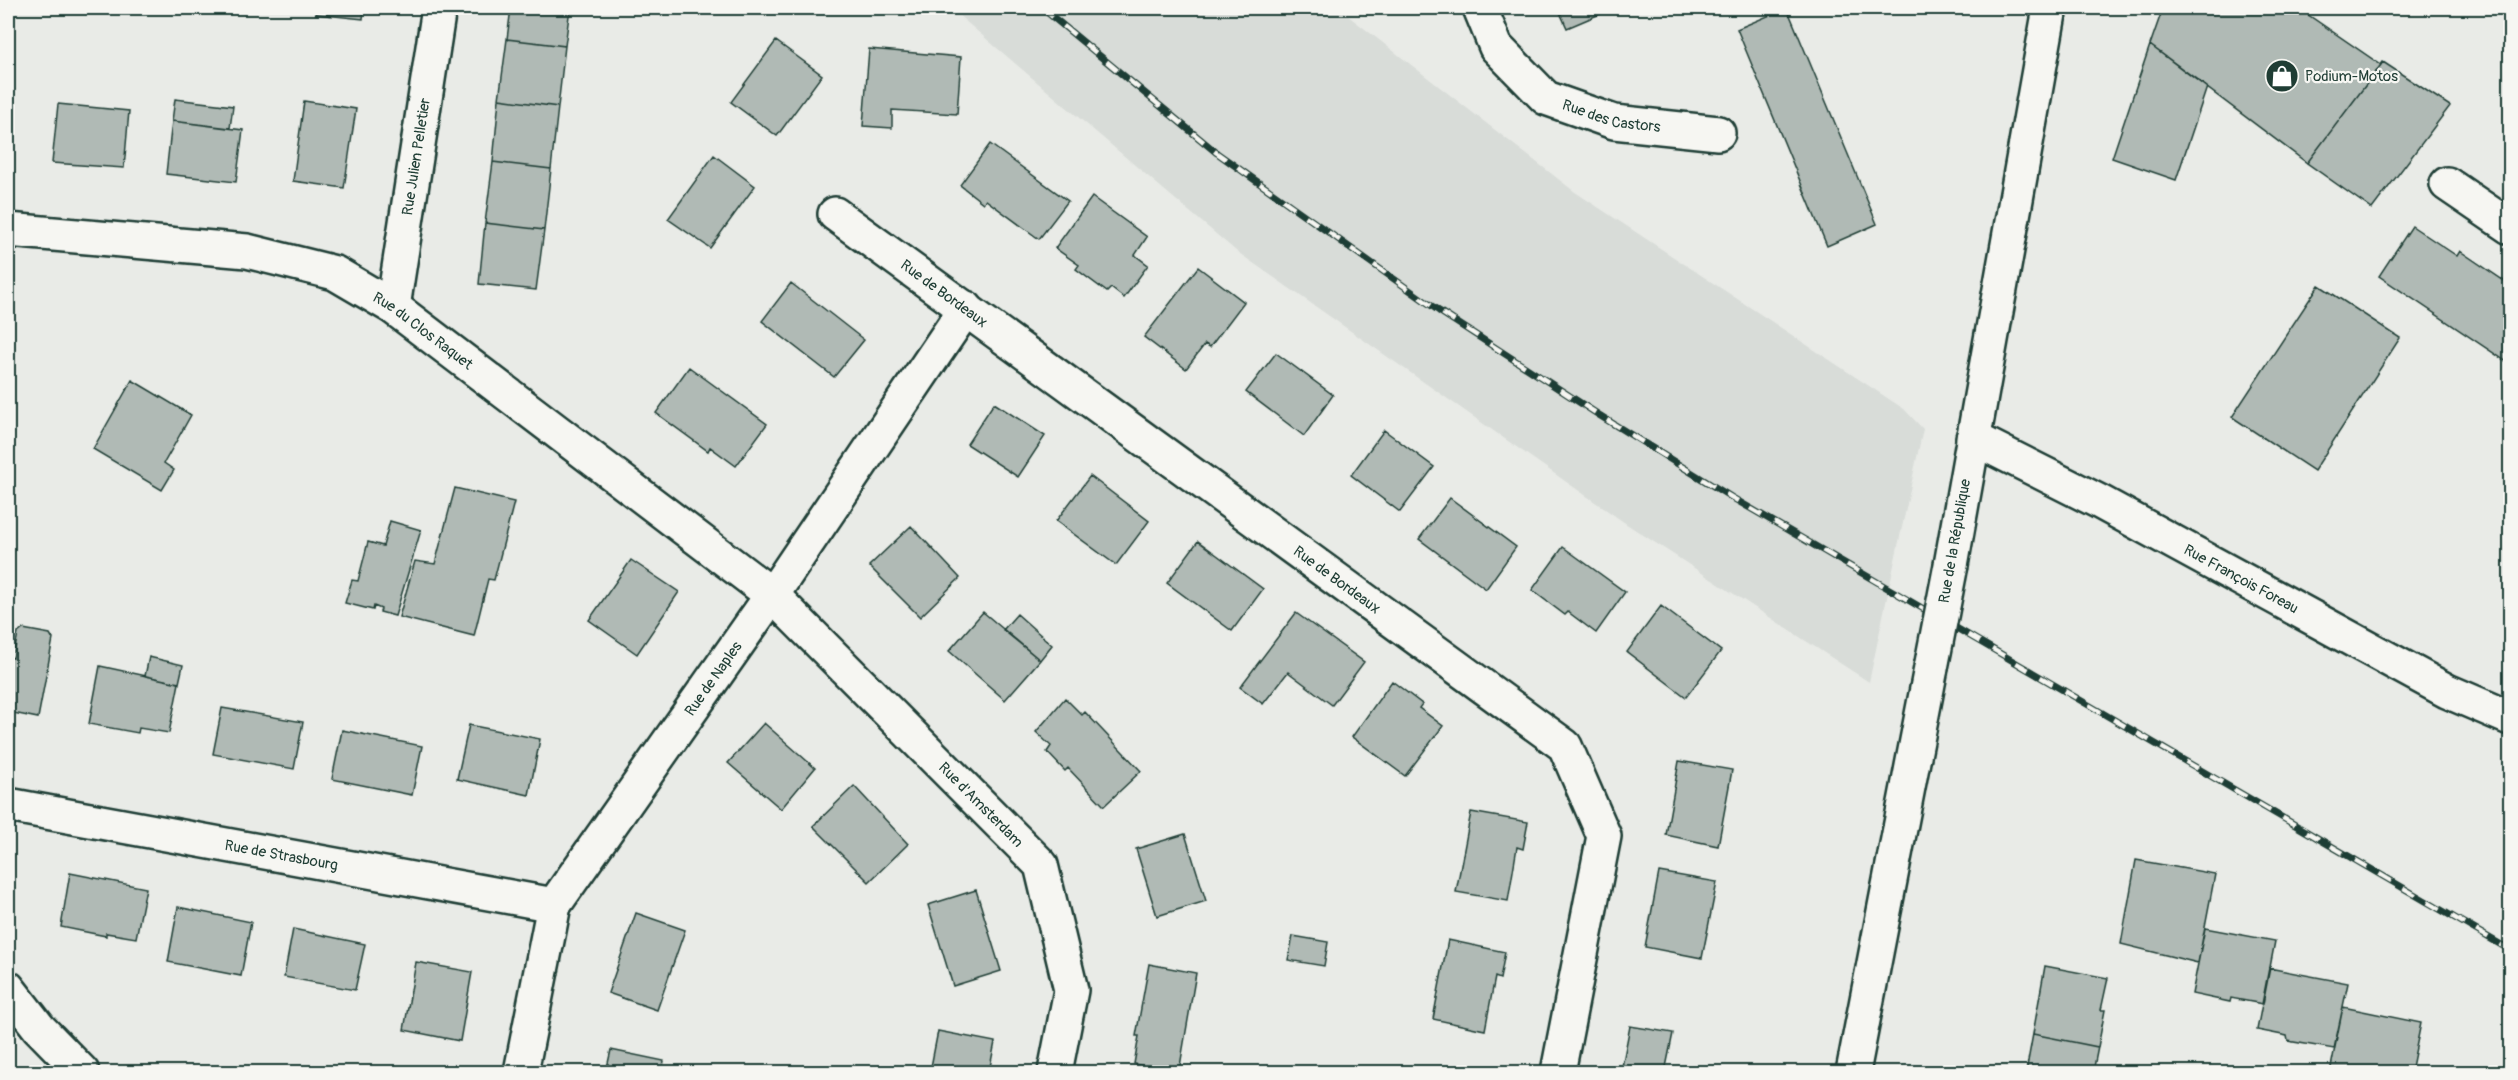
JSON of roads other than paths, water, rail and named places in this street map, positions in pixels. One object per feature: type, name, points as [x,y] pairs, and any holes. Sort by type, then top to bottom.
[{"type":"street","name":"Rue Julien Pelletier","points":[[393,307],[439,8]]},
{"type":"street","name":"Rue des Castors","points":[[1480,8],[1496,47],[1546,98],[1614,122],[1718,133]]},
{"type":"street","name":"Rue de la République","points":[[1853,1072],[1951,566],[2050,8]]},
{"type":"street","points":[[2446,184],[2511,227]]},
{"type":"street","name":"Rue de Bordeaux","points":[[835,214],[1565,746],[1604,836],[1558,1072]]},
{"type":"street","name":"Rue du Clos Raquet","points":[[8,230],[247,251],[335,273],[393,307],[772,594]]},
{"type":"street","name":"Rue de Naples","points":[[521,1072],[554,905],[772,594],[966,308]]},
{"type":"street","name":"Rue François Foreau","points":[[1973,438],[2100,502],[2447,691],[2511,718]]},
{"type":"street","name":"Rue d'Amsterdam","points":[[772,594],[1041,865],[1071,990],[1055,1072]]},
{"type":"street","name":"Rue de Strasbourg","points":[[8,805],[554,905]]},
{"type":"street","points":[[8,988],[39,1029],[82,1072]]},
{"type":"railway","points":[[1042,8],[1217,153],[1439,311],[1599,415],[1731,497],[2510,950]]},
{"type":"place","name":"Podium-Motos","points":[[2282,76]]}]
